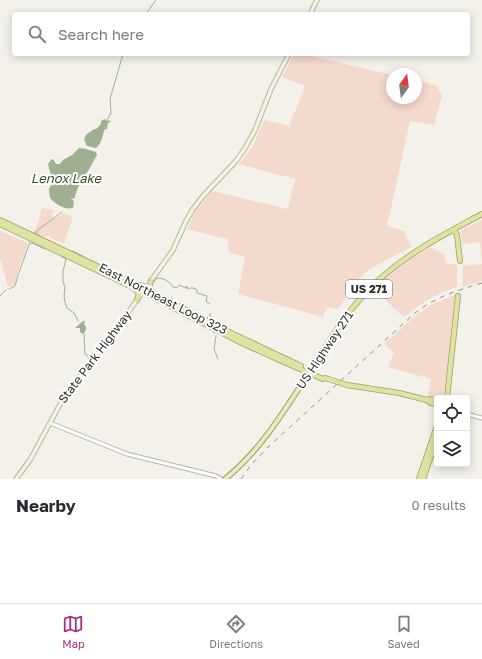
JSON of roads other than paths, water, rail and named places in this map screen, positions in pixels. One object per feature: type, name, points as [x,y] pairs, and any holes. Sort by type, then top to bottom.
[{"type":"highway","name":"US Highway 271","points":[[310,372],[342,322],[357,302],[376,282],[407,257],[482,214]]},
{"type":"highway","name":"East Northeast Loop 323","points":[[0,220],[61,251]]},
{"type":"highway","name":"East Northeast Loop 323","points":[[0,224],[144,290],[232,336],[323,379],[325,378],[345,385],[392,392],[434,403]]},
{"type":"highway","points":[[460,261],[457,235],[464,224]]},
{"type":"highway","points":[[452,231],[457,235]]},
{"type":"highway","name":"East Northeast Loop 323","points":[[119,279],[132,287],[154,293],[170,304]]},
{"type":"highway","points":[[151,281],[149,288],[154,293]]},
{"type":"highway","points":[[132,287],[139,293],[137,300]]},
{"type":"highway","points":[[447,395],[458,296]]},
{"type":"highway","points":[[445,395],[448,379]]},
{"type":"highway","name":"East Northeast Loop 323","points":[[426,400],[434,400]]},
{"type":"highway","points":[[419,479],[434,442]]},
{"type":"highway","points":[[423,479],[434,443]]},
{"type":"main road","points":[[311,12],[317,0]]},
{"type":"main road","name":"State Park Highway","points":[[16,479],[28,463],[65,395],[105,345],[173,250],[193,209],[201,198],[236,161],[245,148],[253,134],[270,89],[288,56]]},
{"type":"main road","name":"US Highway 271","points":[[225,479],[249,458],[266,437],[279,420],[310,372]]},
{"type":"street","points":[[470,415],[482,418]]},
{"type":"street","points":[[50,423],[127,454],[216,476],[221,479]]},
{"type":"water","points":[[105,119],[111,122],[108,123],[107,129],[105,129],[100,144],[96,148],[87,146],[84,139],[86,135],[96,129],[101,124],[101,121]]},
{"type":"water","name":"Lenox Lake","points":[[79,148],[96,152],[97,155],[80,182],[74,199],[70,198],[74,201],[73,208],[67,208],[57,204],[50,198],[49,189],[52,179],[48,164],[53,159],[56,164],[60,164]]},
{"type":"water","points":[[85,321],[84,324],[86,328],[83,334],[80,332],[80,328],[75,328]]},
{"type":"waterway","points":[[147,12],[156,0]]},
{"type":"waterway","points":[[107,120],[111,113],[110,99],[122,56]]},
{"type":"waterway","points":[[34,234],[62,212]]},
{"type":"waterway","points":[[35,233],[47,240]]},
{"type":"waterway","points":[[48,240],[70,251]]},
{"type":"waterway","points":[[9,289],[15,286],[30,242]]},
{"type":"waterway","points":[[31,244],[33,243],[44,249]]},
{"type":"waterway","points":[[73,251],[86,258]]},
{"type":"waterway","points":[[61,256],[66,259],[63,271],[65,302],[67,308],[74,313],[78,321]]},
{"type":"waterway","points":[[90,260],[97,263]]},
{"type":"waterway","points":[[98,264],[110,269]]},
{"type":"waterway","points":[[113,271],[135,281]]},
{"type":"waterway","points":[[153,283],[157,278],[160,278],[166,280],[173,287],[177,288],[179,285],[186,288],[187,286],[188,289],[194,288],[197,290],[197,293],[207,296],[206,301],[210,304]]},
{"type":"waterway","points":[[138,282],[146,284]]},
{"type":"waterway","points":[[0,296],[6,290]]},
{"type":"waterway","points":[[210,314],[213,321]]},
{"type":"waterway","points":[[209,329],[214,333]]},
{"type":"waterway","points":[[84,334],[85,354],[88,356],[89,362]]},
{"type":"waterway","points":[[216,336],[214,349],[218,359]]},
{"type":"railway","points":[[241,479],[251,465],[267,448],[415,313],[439,298],[482,283]]}]
